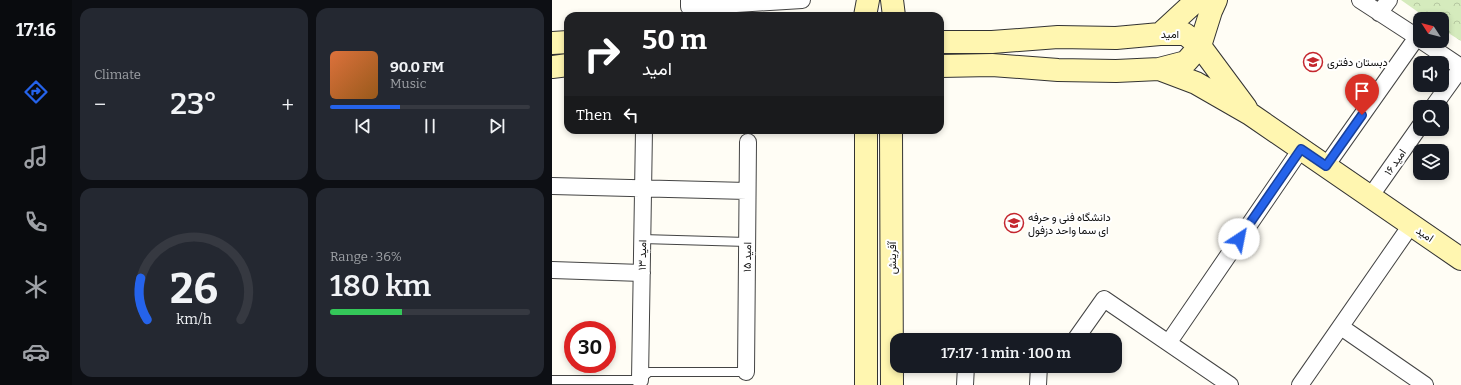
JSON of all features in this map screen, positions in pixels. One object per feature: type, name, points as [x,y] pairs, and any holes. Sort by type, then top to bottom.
[{"type":"main road","points":[[1160,34],[1197,0]]},
{"type":"main road","points":[[944,66],[992,65],[1058,70],[1160,69],[1186,62],[1200,46],[1216,0]]},
{"type":"main road","name":"امید","points":[[944,42],[992,42],[1058,37],[1116,38],[1160,34],[1185,34],[1200,46],[1250,114],[1411,225],[1459,254]]},
{"type":"main road","points":[[1058,37],[1067,42],[1070,46],[1072,56],[1067,65],[1058,70]]},
{"type":"main road","points":[[1116,38],[1107,44],[1104,49],[1107,65],[1116,70]]},
{"type":"main road","points":[[552,66],[564,65]]},
{"type":"main road","points":[[1160,69],[1196,83],[1250,114]]},
{"type":"main road","points":[[866,134],[866,385]]},
{"type":"main road","name":"آفرینش","points":[[891,134],[894,333]]},
{"type":"main road","name":"آفرینش","points":[[892,385],[893,373]]},
{"type":"street","points":[[689,0],[689,7],[802,0]]},
{"type":"street","points":[[1360,0],[1384,6],[1413,33]]},
{"type":"street","points":[[1326,166],[1413,48]]},
{"type":"street","points":[[1433,48],[1461,67],[1438,100]]},
{"type":"street","name":"امید ۱۳","points":[[640,380],[644,134]]},
{"type":"street","name":"امید ۱۶","points":[[1370,197],[1413,136]]},
{"type":"street","name":"امید ۱۵","points":[[746,372],[748,142]]},
{"type":"street","points":[[1169,342],[1301,149]]},
{"type":"street","points":[[552,186],[747,191]]},
{"type":"street","points":[[1300,385],[1411,225]]},
{"type":"street","points":[[552,270],[642,273]]},
{"type":"street","points":[[1080,333],[1104,299],[1230,385]]},
{"type":"street","points":[[1341,327],[1425,385]]},
{"type":"street","points":[[965,385],[966,373]]},
{"type":"street","points":[[1038,385],[1039,373]]},
{"type":"lane","points":[[642,239],[747,242]]},
{"type":"lane","points":[[552,380],[640,380],[649,372],[746,372]]},
{"type":"green space","points":[[1401,0],[1461,0],[1461,41],[1449,33],[1449,12],[1418,12]]},
{"type":"place","name":"دبستان دفتری","points":[[1313,62]]},
{"type":"place","name":"دانشگاه فنی و حرفه ای سما واحد دزفول","points":[[1014,223]]},
{"type":"route","points":[[1239,239],[1301,149],[1326,166],[1362,115]]}]
